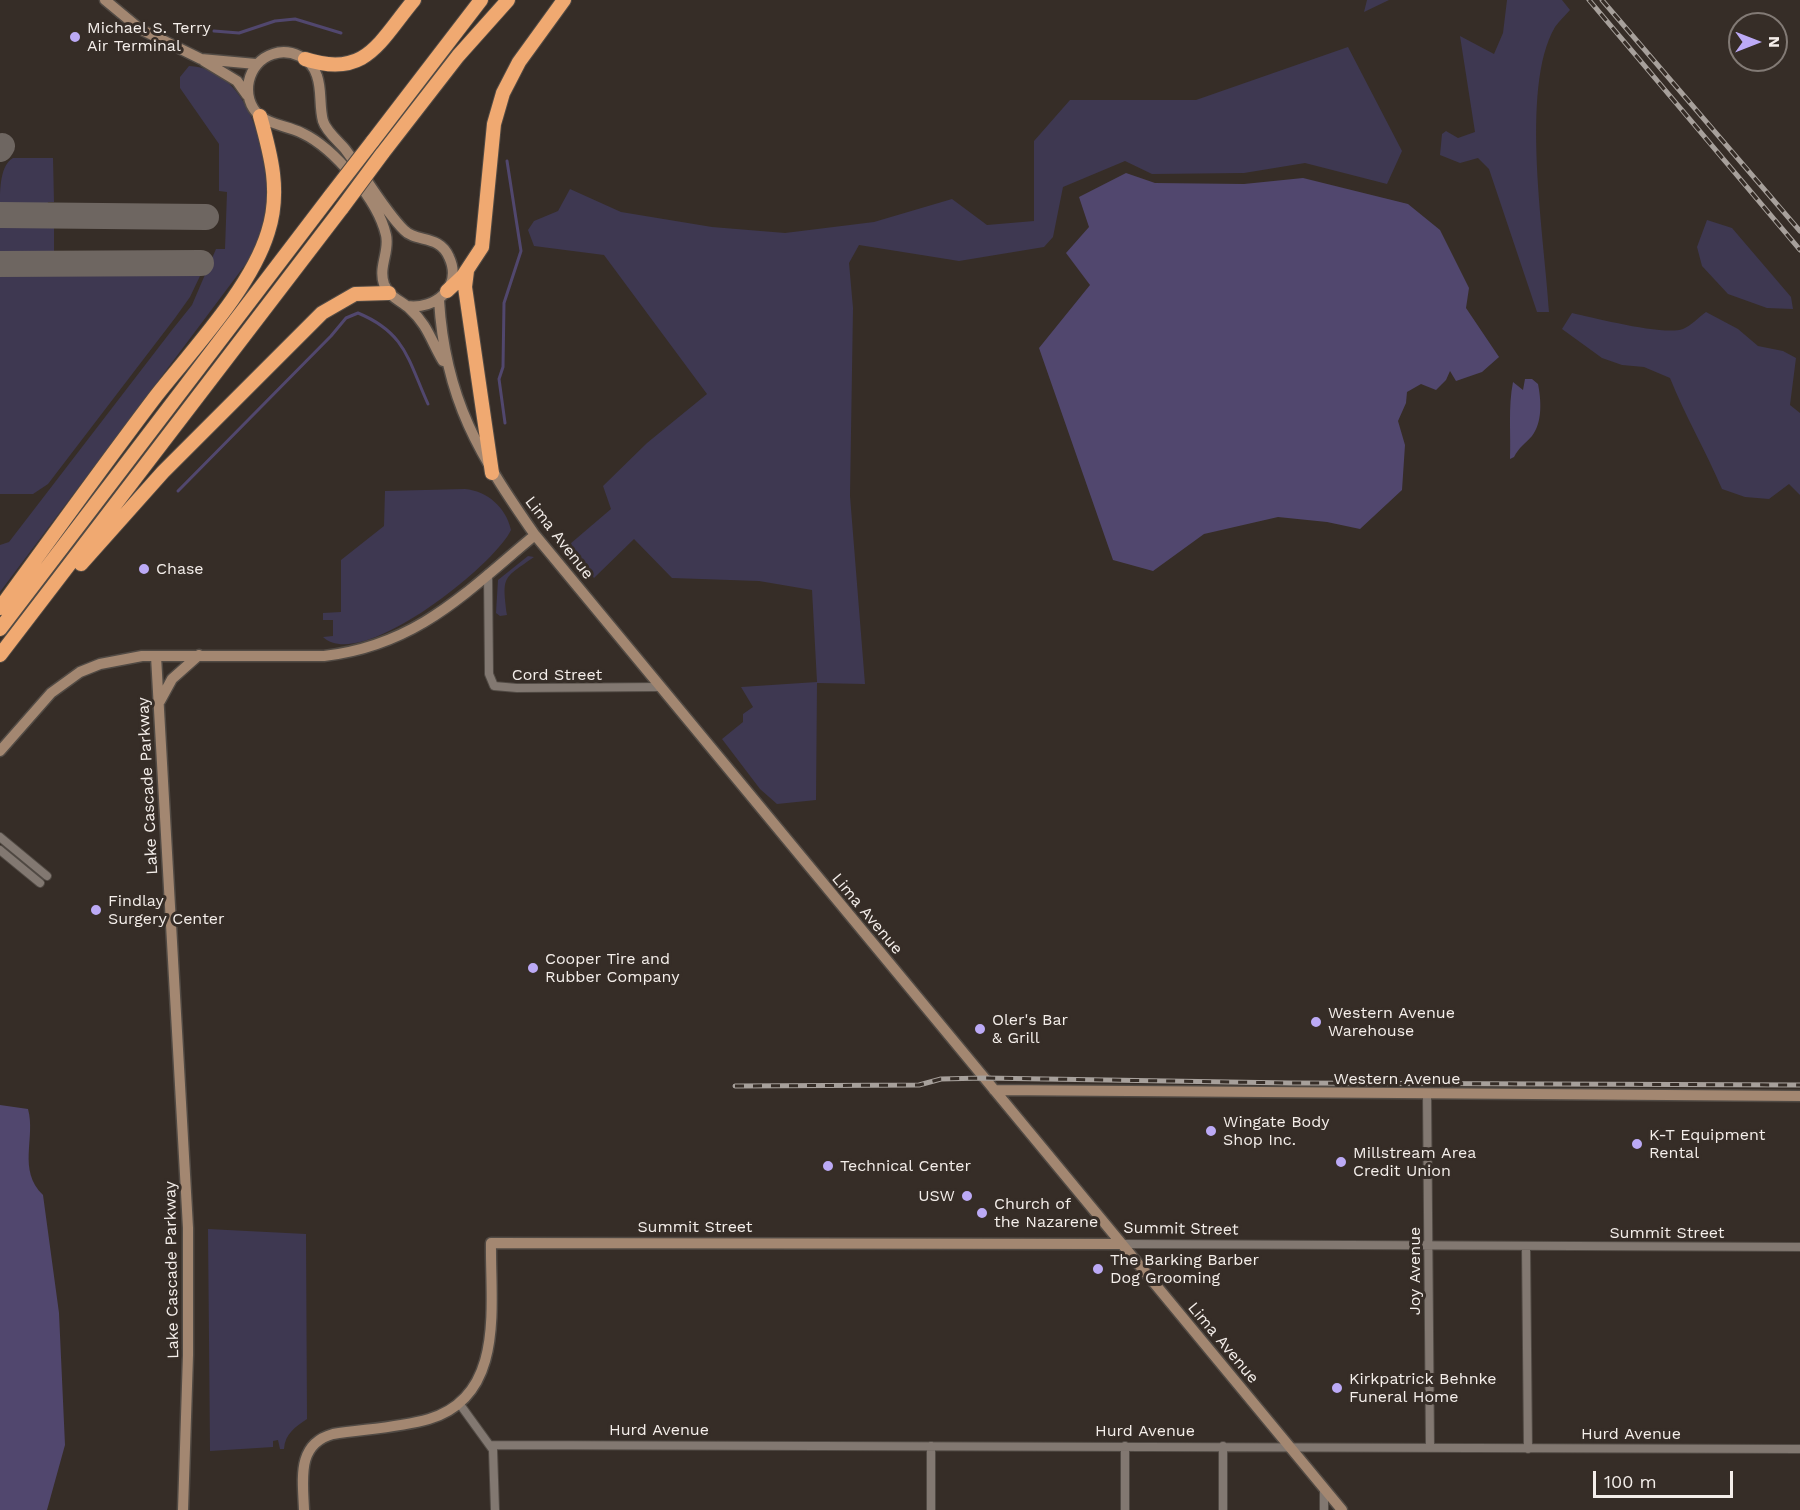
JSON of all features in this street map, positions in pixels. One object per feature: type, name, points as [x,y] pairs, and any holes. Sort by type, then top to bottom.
[{"type":"highway","points":[[305,59],[335,67],[354,63],[380,41],[414,0]]},
{"type":"highway","points":[[0,629],[481,0]]},
{"type":"highway","points":[[0,655],[458,56],[497,0]]},
{"type":"highway","points":[[458,56],[507,0]]},
{"type":"highway","points":[[443,296],[467,271],[480,252],[485,236],[494,124],[503,93],[519,62],[564,0]]},
{"type":"highway","points":[[0,608],[116,449],[233,297],[261,254],[269,231],[275,188],[274,167],[260,116]]},
{"type":"highway","points":[[467,271],[467,299],[492,473]]},
{"type":"highway","points":[[0,667],[84,560],[135,502],[322,313],[355,294],[389,293]]},
{"type":"main road","points":[[105,0],[141,29],[201,59],[237,81],[260,116],[304,134],[321,145],[372,199],[383,221],[388,242],[382,272],[389,293],[425,323],[448,369]]},
{"type":"main road","points":[[248,97],[247,86],[256,64],[264,57],[285,52],[305,59]]},
{"type":"main road","points":[[201,59],[256,64]]},
{"type":"main road","name":"Lima Avenue","points":[[305,59],[317,76],[324,123],[405,232],[431,239],[449,255],[452,280],[443,296],[440,328],[448,369],[469,430],[492,473],[535,535],[1342,1510]]},
{"type":"main road","points":[[407,306],[429,305],[443,296]]},
{"type":"main road","points":[[0,751],[36,708],[68,680],[100,664],[156,656],[324,656],[391,641],[428,622],[535,535]]},
{"type":"main road","points":[[159,704],[171,679],[199,655]]},
{"type":"main road","name":"Lake Cascade Parkway","points":[[156,656],[188,1228],[188,1355],[183,1510]]},
{"type":"main road","name":"Western Avenue","points":[[994,1090],[1800,1096]]},
{"type":"main road","name":"Summit Street","points":[[459,1403],[473,1389],[487,1360],[490,1333],[490,1243],[1122,1244]]},
{"type":"main road","points":[[304,1510],[303,1463],[312,1445],[333,1434],[429,1419],[459,1403]]},
{"type":"street","name":"Cord Street","points":[[488,574],[489,674],[494,686],[513,688],[661,687]]},
{"type":"street","points":[[0,837],[47,876]]},
{"type":"street","points":[[0,850],[40,883]]},
{"type":"street","name":"Joy Avenue","points":[[1427,1094],[1430,1448]]},
{"type":"street","name":"Summit Street","points":[[1122,1244],[1800,1247]]},
{"type":"street","points":[[1526,1247],[1528,1449]]},
{"type":"street","points":[[459,1403],[490,1445],[494,1455],[495,1510]]},
{"type":"street","name":"Hurd Avenue","points":[[490,1445],[1800,1449]]},
{"type":"street","points":[[931,1446],[931,1510]]},
{"type":"street","points":[[1125,1446],[1125,1510]]},
{"type":"street","points":[[1222,1446],[1223,1510]]},
{"type":"street","points":[[1324,1489],[1324,1510]]},
{"type":"shaded area","points":[[1367,0],[1389,0],[1364,12]]},
{"type":"shaded area","points":[[1507,0],[1562,0],[1570,10],[1555,27],[1544,54],[1538,87],[1537,165],[1549,312],[1537,312],[1489,169],[1478,158],[1460,163],[1440,155],[1442,134],[1446,131],[1458,138],[1475,132],[1460,36],[1494,54],[1503,33]]},
{"type":"shaded area","points":[[1348,47],[1402,151],[1387,184],[1305,163],[1244,173],[1152,174],[1125,161],[1063,187],[1053,237],[1044,247],[959,261],[859,245],[849,263],[853,308],[850,496],[865,684],[817,683],[816,800],[777,804],[760,789],[722,739],[743,722],[743,714],[753,707],[741,687],[817,682],[812,590],[759,581],[672,578],[634,539],[594,578],[570,544],[611,509],[603,486],[647,443],[707,394],[604,255],[534,246],[528,230],[534,221],[558,211],[570,189],[621,212],[712,227],[785,233],[874,222],[952,199],[987,225],[1034,221],[1034,141],[1070,100],[1196,100]]},
{"type":"shaded area","points":[[189,66],[211,71],[229,83],[243,102],[254,124],[266,173],[267,197],[265,218],[258,243],[251,257],[0,592],[0,545],[9,542],[192,305],[216,249],[225,249],[227,192],[219,191],[219,144],[180,88],[180,77]]},
{"type":"shaded area","points":[[13,158],[53,158],[54,202],[48,202],[47,209],[4,208],[0,205],[3,172],[5,166]]},
{"type":"shaded area","points":[[1126,173],[1155,183],[1244,184],[1303,178],[1408,204],[1440,230],[1469,288],[1466,308],[1499,357],[1482,372],[1456,381],[1450,371],[1446,380],[1436,390],[1421,384],[1407,392],[1406,403],[1398,421],[1405,445],[1402,490],[1360,529],[1327,522],[1278,517],[1204,534],[1153,571],[1113,560],[1039,348],[1090,285],[1066,253],[1089,227],[1079,197]]},
{"type":"shaded area","points":[[1707,220],[1732,228],[1791,297],[1793,309],[1767,308],[1728,294],[1702,266],[1697,247]]},
{"type":"shaded area","points":[[0,221],[54,221],[54,257],[0,257]]},
{"type":"shaded area","points":[[0,270],[194,271],[200,276],[190,297],[175,318],[48,484],[33,494],[0,494]]},
{"type":"shaded area","points":[[1706,312],[1738,329],[1758,346],[1783,351],[1796,358],[1790,405],[1800,413],[1800,495],[1789,484],[1769,499],[1745,497],[1722,489],[1670,378],[1644,367],[1622,365],[1602,358],[1562,329],[1572,313],[1629,325],[1674,331],[1686,328]]},
{"type":"shaded area","points":[[1525,379],[1532,379],[1538,384],[1540,417],[1532,436],[1510,459],[1511,391],[1513,382],[1523,390]]},
{"type":"shaded area","points":[[465,489],[481,493],[500,507],[511,530],[500,546],[480,567],[425,610],[366,641],[341,644],[323,637],[333,636],[333,620],[323,620],[323,613],[341,612],[341,560],[384,526],[385,491]]},
{"type":"shaded area","points":[[528,556],[534,557],[507,579],[505,592],[507,615],[500,616],[496,613],[498,580]]},
{"type":"shaded area","points":[[0,1105],[28,1109],[29,1164],[35,1185],[43,1195],[59,1313],[65,1445],[47,1510],[0,1510]]},
{"type":"shaded area","points":[[208,1229],[306,1234],[307,1419],[289,1435],[284,1449],[280,1449],[278,1440],[273,1441],[273,1447],[210,1451]]},
{"type":"waterway","points":[[214,31],[239,33],[275,21],[295,19],[341,33]]},
{"type":"waterway","points":[[505,423],[499,379],[503,367],[504,303],[521,251],[507,161]]},
{"type":"waterway","points":[[178,491],[346,318],[358,313],[386,329],[404,349],[428,404]]},
{"type":"taxiway","points":[[0,215],[206,217]]},
{"type":"taxiway","points":[[0,264],[201,263]]},
{"type":"railway","points":[[1589,0],[1800,250]]},
{"type":"railway","points":[[1602,0],[1800,231]]},
{"type":"railway","points":[[735,1086],[919,1085],[941,1079],[984,1078],[1290,1083],[1800,1085]]},
{"type":"place","name":"Michael S. Terry Air Terminal","points":[[75,37]]},
{"type":"place","name":"Chase","points":[[144,569]]},
{"type":"place","name":"Findlay Surgery Center","points":[[96,910]]},
{"type":"place","name":"Cooper Tire and Rubber Company","points":[[533,968]]},
{"type":"place","name":"Western Avenue Warehouse","points":[[1316,1022]]},
{"type":"place","name":"Oler's Bar & Grill","points":[[980,1029]]},
{"type":"place","name":"Wingate Body Shop Inc.","points":[[1211,1131]]},
{"type":"place","name":"K-T Equipment Rental","points":[[1637,1144]]},
{"type":"place","name":"Millstream Area Credit Union","points":[[1341,1162]]},
{"type":"place","name":"Technical Center","points":[[828,1166]]},
{"type":"place","name":"USW","points":[[967,1196]]},
{"type":"place","name":"Church of the Nazarene","points":[[982,1213]]},
{"type":"place","name":"The Barking Barber Dog Grooming","points":[[1098,1269]]},
{"type":"place","name":"Kirkpatrick Behnke Funeral Home","points":[[1337,1388]]}]
